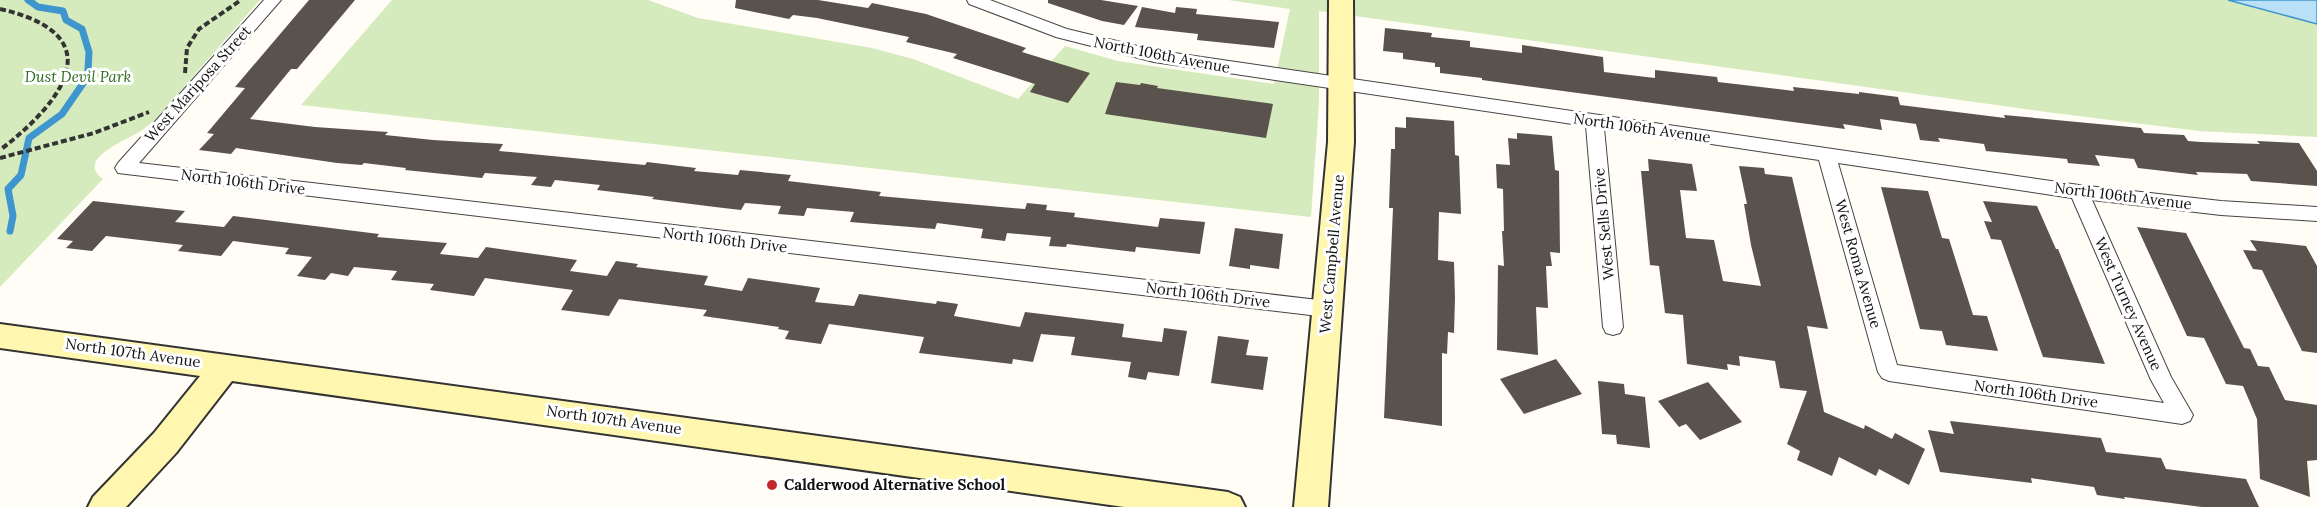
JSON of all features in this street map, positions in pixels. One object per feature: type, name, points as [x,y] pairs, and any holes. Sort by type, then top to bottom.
[{"type":"main road","name":"West Campbell Avenue","points":[[1311,507],[1341,142],[1343,85],[1341,0]]},
{"type":"main road","name":"North 107th Avenue","points":[[0,336],[1228,507]]},
{"type":"main road","points":[[105,507],[165,443],[226,366]]},
{"type":"street","name":"West Mariposa Street","points":[[124,168],[273,0]]},
{"type":"street","name":"North 106th Avenue","points":[[975,0],[1062,33],[1106,46],[1154,56],[2079,192],[2221,208],[2317,214]]},
{"type":"street","name":"West Sells Drive","points":[[1594,121],[1613,327]]},
{"type":"street","name":"West Roma Avenue","points":[[1827,155],[1889,372]]},
{"type":"street","name":"North 106th Drive","points":[[124,168],[1327,309]]},
{"type":"street","name":"West Turney Avenue","points":[[2079,192],[2162,380],[2182,415]]},
{"type":"street","name":"North 106th Drive","points":[[1889,372],[2182,415]]},
{"type":"path","points":[[185,79],[187,48],[199,29],[241,0]]},
{"type":"path","points":[[0,9],[25,15],[56,32],[65,44],[68,59],[63,85],[56,97],[29,127],[0,150]]},
{"type":"path","points":[[0,158],[118,125],[157,107]]},
{"type":"green space","name":"Dust Devil Park","points":[[0,0],[260,0],[156,119],[99,157],[95,164],[96,172],[103,179],[0,287]]},
{"type":"green space","points":[[392,0],[648,0],[698,18],[872,48],[913,59],[1018,99],[1065,46],[1118,61],[1274,84],[1290,9],[1228,0],[2317,0],[2317,137],[2199,131],[2054,113],[1319,11],[1319,103],[1311,217],[301,105]]},
{"type":"water","points":[[2228,0],[2317,0],[2317,24]]},
{"type":"building","points":[[309,0],[355,0],[297,69],[291,69],[250,119],[315,127],[388,132],[385,135],[433,140],[503,144],[499,151],[645,165],[647,162],[696,168],[694,171],[738,175],[740,170],[791,175],[788,181],[881,192],[879,196],[1025,209],[1027,203],[1047,205],[1046,210],[1075,213],[1074,217],[1158,227],[1160,218],[1205,222],[1200,254],[1136,247],[1135,252],[1067,244],[1066,247],[1049,246],[1051,237],[1007,233],[1005,241],[981,238],[983,229],[937,223],[935,229],[850,222],[854,212],[807,208],[804,216],[778,214],[781,206],[745,203],[741,210],[597,190],[600,185],[555,180],[551,187],[531,185],[537,177],[485,173],[482,178],[364,163],[362,165],[337,163],[236,148],[231,154],[199,150],[214,134],[207,133],[245,88],[235,87]]},
{"type":"building","points":[[736,0],[818,0],[868,8],[872,3],[926,14],[1026,48],[1022,52],[1090,73],[1068,103],[1030,92],[1035,84],[953,58],[957,54],[906,42],[909,37],[817,18],[793,15],[789,19],[735,8]]},
{"type":"building","points":[[1048,0],[1101,0],[1138,6],[1124,25],[1102,21],[1048,3]]},
{"type":"building","points":[[1142,7],[1175,13],[1176,7],[1197,9],[1196,14],[1279,22],[1274,48],[1197,40],[1198,34],[1135,27]]},
{"type":"building","points":[[1385,28],[1432,33],[1431,37],[1470,41],[1470,47],[1522,53],[1522,45],[1603,57],[1604,72],[1655,78],[1655,70],[1717,77],[1718,82],[1794,91],[1793,87],[1859,94],[1859,92],[1898,97],[1900,105],[2005,118],[2004,115],[2141,128],[2144,133],[2184,135],[2188,141],[2299,143],[2317,171],[2317,186],[2251,181],[2247,174],[2196,172],[2198,175],[2138,168],[2134,159],[2095,155],[2100,166],[2068,163],[2067,159],[1986,151],[1984,144],[1938,138],[1940,142],[1920,140],[1916,124],[1880,119],[1882,130],[1843,124],[1845,129],[1440,73],[1440,67],[1435,67],[1435,63],[1403,59],[1403,53],[1383,51]]},
{"type":"building","points":[[1116,82],[1140,85],[1141,83],[1158,86],[1157,88],[1273,104],[1266,138],[1105,114]]},
{"type":"building","points":[[1406,117],[1454,121],[1455,155],[1459,156],[1461,214],[1439,212],[1438,260],[1454,262],[1455,298],[1454,333],[1448,332],[1447,354],[1442,353],[1442,426],[1384,418],[1393,208],[1389,208],[1391,149],[1395,149],[1395,127],[1406,128]]},
{"type":"building","points":[[1517,133],[1552,136],[1555,170],[1559,171],[1560,253],[1550,252],[1552,266],[1546,266],[1548,308],[1536,307],[1538,355],[1497,350],[1498,265],[1504,266],[1502,231],[1504,231],[1503,189],[1497,188],[1496,164],[1510,165],[1508,138],[1517,139]]},
{"type":"building","points":[[1648,159],[1692,164],[1697,191],[1680,190],[1686,238],[1714,240],[1723,281],[1761,286],[1751,245],[1744,204],[1747,204],[1739,166],[1764,168],[1765,174],[1792,177],[1828,329],[1807,326],[1824,412],[1864,429],[1865,425],[1892,439],[1895,433],[1925,449],[1909,485],[1879,469],[1876,476],[1839,457],[1832,476],[1797,460],[1800,451],[1787,444],[1807,391],[1780,388],[1775,361],[1739,356],[1740,366],[1727,364],[1728,370],[1687,364],[1683,315],[1665,313],[1659,266],[1650,265],[1641,171],[1649,171]]},
{"type":"building","points":[[1881,187],[1928,191],[1942,238],[1949,239],[1973,315],[1987,316],[1998,351],[1946,345],[1942,331],[1920,329]]},
{"type":"building","points":[[93,201],[185,211],[175,222],[224,227],[233,216],[379,234],[377,237],[447,243],[440,254],[478,258],[486,247],[577,260],[570,271],[607,276],[616,261],[638,264],[636,267],[708,276],[704,285],[742,291],[748,278],[820,288],[815,302],[854,306],[859,294],[936,304],[937,301],[958,304],[954,316],[1020,327],[1025,312],[1124,324],[1122,337],[1162,342],[1164,328],[1187,331],[1179,376],[1148,372],[1146,380],[1128,377],[1131,362],[1071,355],[1075,337],[1041,334],[1033,362],[1013,359],[1012,364],[919,353],[924,337],[829,324],[821,344],[785,339],[789,331],[778,329],[779,327],[703,316],[707,310],[619,299],[609,316],[561,310],[573,290],[485,278],[474,296],[430,290],[434,284],[391,280],[397,271],[354,267],[348,276],[331,273],[325,280],[297,276],[312,257],[285,254],[289,248],[233,241],[221,256],[178,251],[183,245],[106,236],[92,251],[66,248],[73,241],[57,239]]},
{"type":"building","points":[[1983,201],[2037,206],[2058,249],[2105,364],[2043,357],[2001,240],[1991,239],[1984,221],[1992,222]]},
{"type":"building","points":[[2137,227],[2186,233],[2244,348],[2250,349],[2258,366],[2269,367],[2285,400],[2317,405],[2317,460],[2307,461],[2310,497],[2260,479],[2257,419],[2243,386],[2226,384],[2204,338],[2187,336]]},
{"type":"building","points":[[1235,228],[1283,234],[1279,269],[1250,265],[1250,269],[1229,266]]},
{"type":"building","points":[[2250,240],[2306,246],[2317,266],[2317,353],[2302,351],[2262,270],[2253,269],[2243,250],[2257,251]]},
{"type":"building","points":[[1218,336],[1249,340],[1246,355],[1268,357],[1263,390],[1211,383]]},
{"type":"building","points":[[1556,359],[1582,394],[1524,414],[1500,379]]},
{"type":"building","points":[[1598,381],[1624,384],[1625,394],[1645,397],[1650,448],[1617,444],[1616,435],[1602,434]]},
{"type":"building","points":[[1708,382],[1742,422],[1700,440],[1686,424],[1679,427],[1658,401]]},
{"type":"building","points":[[1950,421],[2101,438],[2106,452],[2161,458],[2166,469],[2246,479],[2259,507],[2202,507],[2124,497],[2125,499],[2097,495],[2094,487],[2031,478],[2032,483],[1940,472],[1928,430],[1954,434]]},
{"type":"waterway","points":[[10,231],[13,216],[8,189],[21,175],[29,138],[62,114],[84,82],[88,70],[89,52],[82,29],[66,20],[63,11],[38,7],[28,0]]},
{"type":"place","name":"Calderwood Alternative School","points":[[772,485]]}]
